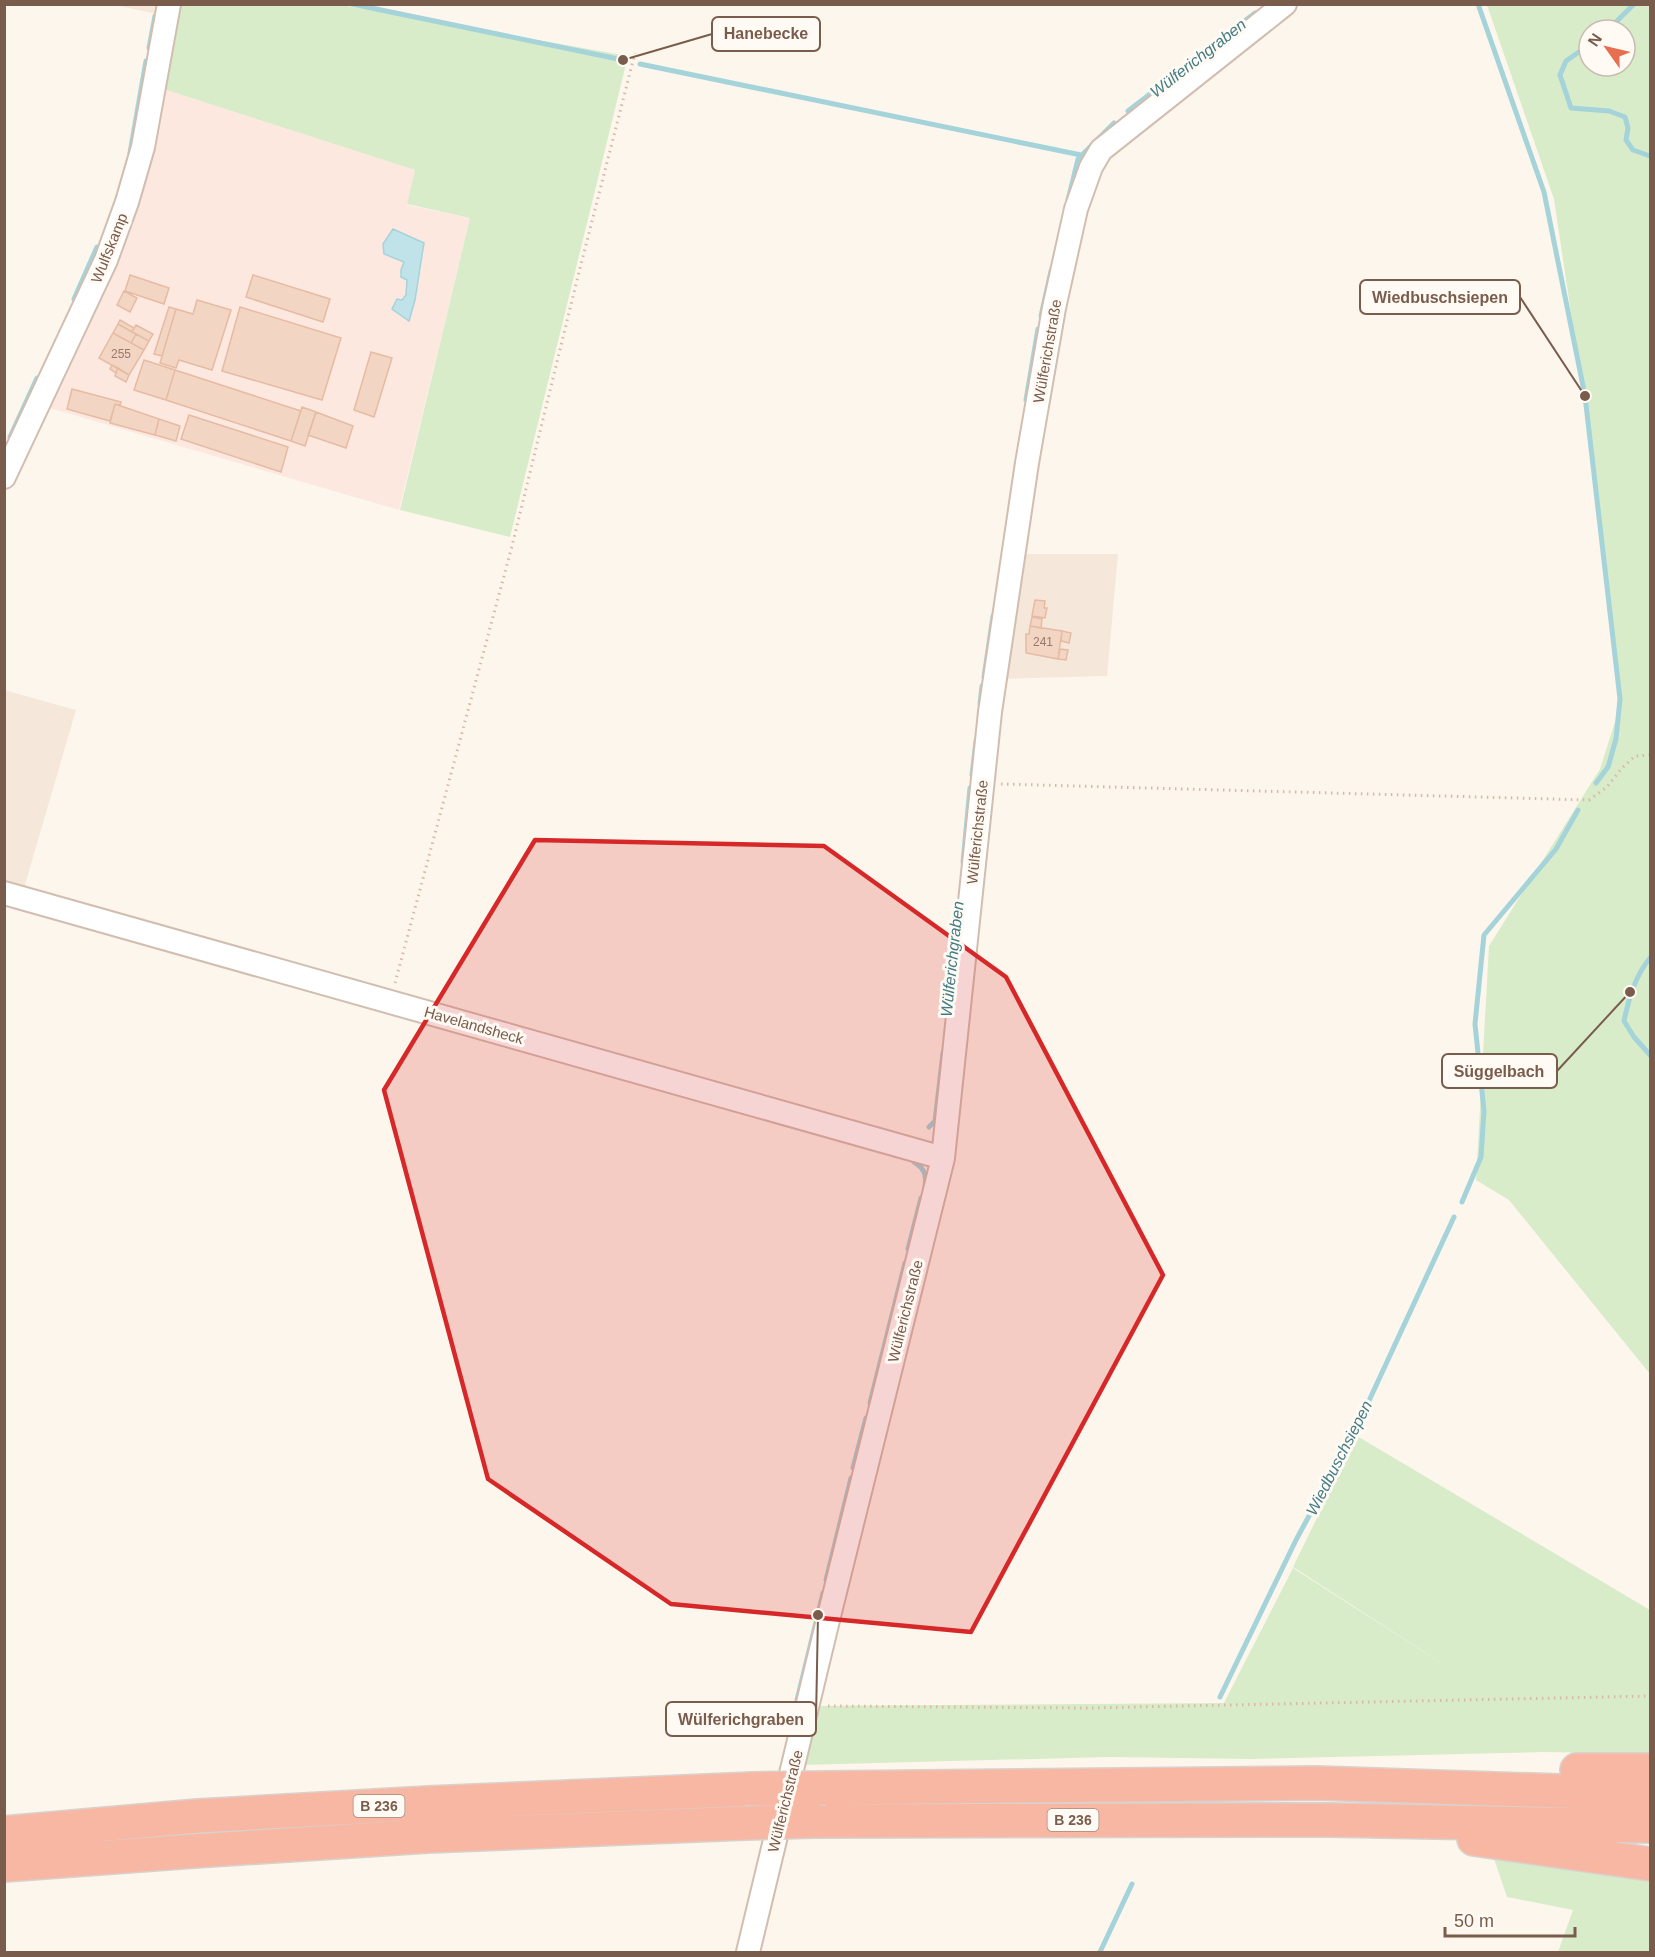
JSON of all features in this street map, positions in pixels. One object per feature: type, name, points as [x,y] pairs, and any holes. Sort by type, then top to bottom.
[{"type":"highway","points":[[1317,1783],[1545,1771],[1650,1770]]},
{"type":"highway","name":"B 236","points":[[4,1833],[221,1815],[727,1789],[1317,1783],[1650,1794]]},
{"type":"highway","points":[[1330,1820],[1399,1836],[1470,1838],[1650,1864]]},
{"type":"highway","name":"B 236","points":[[4,1865],[428,1836],[745,1822],[1330,1820],[1650,1826]]},
{"type":"street","name":"Wulfskamp","points":[[4,477],[106,260],[127,202],[142,147],[168,4]]},
{"type":"street","name":"Wülferichstraße","points":[[748,1953],[943,1158],[990,712],[1045,358],[1076,209],[1091,166],[1101,150],[1285,4]]},
{"type":"street","name":"Havelandsheck","points":[[4,893],[943,1158]]},
{"type":"path","points":[[390,1002],[512,546],[635,53]]},
{"type":"path","points":[[982,783],[1588,800],[1607,787],[1635,756],[1650,755]]},
{"type":"path","points":[[808,1706],[1086,1708],[1650,1696]]},
{"type":"highlighted area","points":[[535,840],[824,846],[1006,977],[1163,1275],[971,1632],[671,1604],[488,1479],[384,1090]]},
{"type":"shaded area","points":[[115,5],[162,5],[161,15]]},
{"type":"shaded area","points":[[160,88],[415,170],[407,205],[470,218],[399,510],[43,406]],"holes":[[[393,229],[417,239],[424,252],[409,321],[402,300],[406,295],[407,280],[401,270],[404,262]]]},
{"type":"shaded area","points":[[1020,554],[1118,554],[1107,676],[1002,679]]},
{"type":"shaded area","points":[[4,690],[76,710],[22,895],[5,890]]},
{"type":"green space","points":[[174,5],[341,5],[628,56],[510,537],[400,510],[470,218],[407,204],[415,170],[160,88]]},
{"type":"green space","points":[[1487,5],[1650,5],[1650,1374],[1509,1200],[1476,1180],[1489,946],[1600,769],[1622,700],[1579,367],[1554,199]]},
{"type":"green space","points":[[1357,1436],[1650,1610],[1650,1754],[1543,1752],[1253,1759],[1109,1757],[801,1765],[814,1706],[1224,1703],[1293,1568],[1466,1679],[1293,1567]]},
{"type":"green space","points":[[1492,1853],[1650,1874],[1650,1952],[1558,1952],[1573,1910],[1507,1897]]},
{"type":"water","points":[[393,229],[424,243],[415,300],[409,321],[392,309],[397,299],[402,300],[406,295],[407,280],[401,277],[404,262],[384,254],[383,244]]},
{"type":"building","points":[[130,275],[169,288],[164,304],[125,291]]},
{"type":"building","points":[[253,275],[330,299],[323,322],[246,297]]},
{"type":"building","points":[[124,291],[137,298],[130,312],[117,305]]},
{"type":"building","points":[[197,300],[231,310],[212,370],[179,360],[176,368],[160,363],[176,309],[193,314]]},
{"type":"building","points":[[169,307],[176,309],[162,356],[154,354]]},
{"type":"building","points":[[240,307],[341,338],[322,400],[222,371]]},
{"type":"building","points":[[120,320],[134,328],[132,332],[118,324]]},
{"type":"building","points":[[118,324],[136,334],[131,343],[113,333]]},
{"type":"building","points":[[136,325],[153,334],[149,341],[132,332]]},
{"type":"building","points":[[113,333],[144,350],[129,375],[99,358]]},
{"type":"building","points":[[136,334],[149,341],[144,350],[131,343]]},
{"type":"building","points":[[371,352],[392,358],[374,417],[354,410]]},
{"type":"building","points":[[144,360],[175,370],[166,400],[134,390]]},
{"type":"building","points":[[112,365],[118,368],[116,373],[110,369]]},
{"type":"building","points":[[118,368],[129,375],[126,382],[115,376]]},
{"type":"building","points":[[175,370],[301,411],[291,441],[166,400]]},
{"type":"building","points":[[72,389],[121,402],[120,405],[115,404],[110,421],[67,409]]},
{"type":"building","points":[[115,404],[159,419],[155,435],[110,423]]},
{"type":"building","points":[[302,407],[316,412],[305,446],[291,441]]},
{"type":"building","points":[[316,412],[353,426],[346,448],[308,435]]},
{"type":"building","points":[[189,415],[288,447],[281,472],[181,439]]},
{"type":"building","points":[[159,419],[180,426],[176,441],[155,435]]},
{"type":"building","points":[[1035,600],[1045,601],[1044,608],[1047,608],[1045,618],[1032,616]]},
{"type":"building","points":[[1032,617],[1042,619],[1041,628],[1030,626]]},
{"type":"building","points":[[1030,626],[1062,631],[1058,659],[1026,653],[1026,634],[1029,634]]},
{"type":"building","points":[[1062,631],[1071,633],[1069,643],[1061,641]]},
{"type":"building","points":[[1060,649],[1068,650],[1066,660],[1058,659]]},
{"type":"waterway","points":[[352,4],[623,60]]},
{"type":"waterway","name":"Wiedbuschsiepen","points":[[1478,4],[1544,192],[1585,396],[1620,699],[1616,739],[1608,767],[1596,783]]},
{"type":"waterway","points":[[1620,18],[1634,4]]},
{"type":"waterway","name":"Wülferichgraben","points":[[1128,111],[1255,13]]},
{"type":"waterway","points":[[149,48],[155,16]]},
{"type":"waterway","points":[[1577,53],[1566,61],[1560,75],[1571,108],[1609,111],[1625,117],[1628,128],[1626,140],[1633,150],[1650,156]]},
{"type":"waterway","points":[[130,153],[146,61]]},
{"type":"waterway","points":[[640,64],[1081,155]]},
{"type":"waterway","name":"Wülferichgraben","points":[[1068,200],[1078,159],[1114,123]]},
{"type":"waterway","points":[[74,299],[97,247]]},
{"type":"waterway","name":"Wülferichgraben","points":[[1041,316],[1051,271]]},
{"type":"waterway","name":"Wülferichgraben","points":[[1026,400],[1038,329]]},
{"type":"waterway","points":[[10,437],[37,378]]},
{"type":"waterway","name":"Wülferichgraben","points":[[984,677],[993,616]]},
{"type":"waterway","name":"Wülferichgraben","points":[[980,704],[982,686]]},
{"type":"waterway","name":"Wülferichgraben","points":[[972,775],[976,741]]},
{"type":"waterway","name":"Wülferichgraben","points":[[963,862],[970,788]]},
{"type":"waterway","name":"Wiedbuschsiepen","points":[[1462,1202],[1481,1157],[1484,1111],[1475,1024],[1484,935],[1556,849],[1578,810]]},
{"type":"waterway","points":[[1650,958],[1633,988],[1624,1021],[1650,1055]]},
{"type":"waterway","name":"Wülferichgraben","points":[[929,1127],[935,1121],[943,1053]]},
{"type":"waterway","name":"Wülferichgraben","points":[[914,1162],[924,1172],[925,1186]]},
{"type":"waterway","name":"Wülferichgraben","points":[[908,1249],[921,1198]]},
{"type":"waterway","name":"Wiedbuschsiepen","points":[[1220,1697],[1296,1540],[1355,1431],[1454,1217]]},
{"type":"waterway","name":"Wülferichgraben","points":[[870,1403],[905,1263]]},
{"type":"waterway","name":"Wülferichgraben","points":[[853,1468],[866,1418]]},
{"type":"waterway","name":"Wülferichgraben","points":[[826,1580],[851,1478]]},
{"type":"waterway","name":"Wülferichgraben","points":[[797,1700],[823,1593]]},
{"type":"waterway","name":"Wiedbuschsiepen","points":[[1100,1952],[1132,1884]]},
{"type":"place","name":"Hanebecke","points":[[623,60]]},
{"type":"place","name":"Wiedbuschsiepen","points":[[1585,396]]},
{"type":"place","name":"Süggelbach","points":[[1630,992]]},
{"type":"place","name":"Wülferichgraben","points":[[818,1615]]}]
